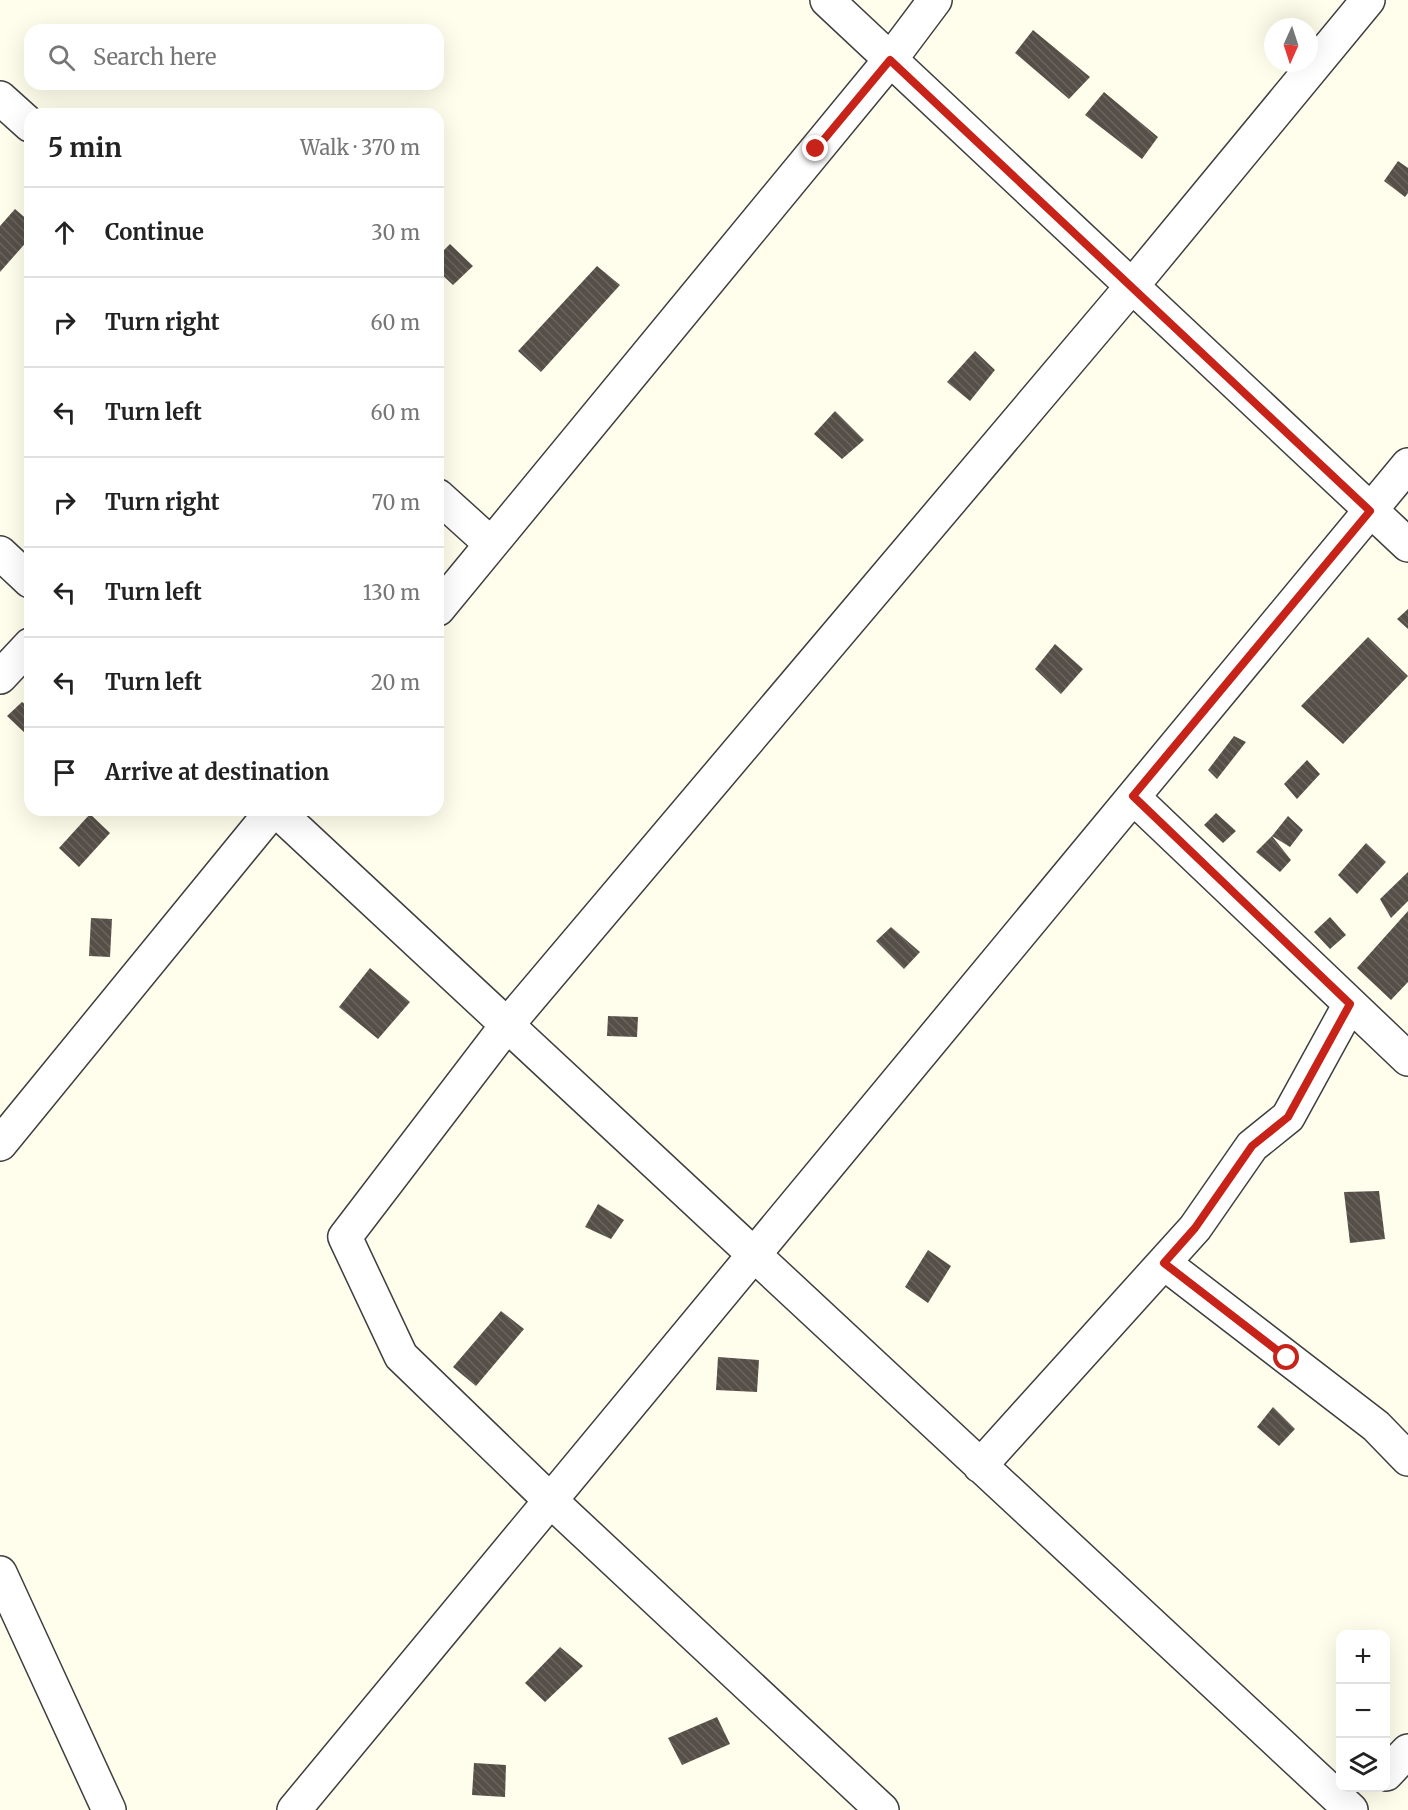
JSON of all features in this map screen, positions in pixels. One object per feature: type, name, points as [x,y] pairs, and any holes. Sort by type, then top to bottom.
[{"type":"street","points":[[827,0],[1408,545]]},
{"type":"street","points":[[444,602],[890,60],[935,0]]},
{"type":"street","points":[[882,1810],[550,1500],[401,1356],[345,1237],[507,1025],[1132,286],[1368,0]]},
{"type":"street","points":[[0,98],[24,120]]},
{"type":"street","points":[[294,1810],[1408,465]]},
{"type":"street","points":[[444,501],[491,544]]},
{"type":"street","points":[[0,553],[24,575]]},
{"type":"street","points":[[0,677],[24,651]]},
{"type":"street","points":[[1133,796],[1408,1059]]},
{"type":"street","points":[[0,1144],[269,816]]},
{"type":"street","points":[[281,816],[1351,1810],[1368,1792]]},
{"type":"street","points":[[980,1466],[1195,1228],[1252,1146],[1288,1117],[1350,1004]]},
{"type":"street","points":[[1164,1263],[1376,1426],[1408,1460]]},
{"type":"street","points":[[0,1573],[109,1810]]},
{"type":"street","points":[[1390,1770],[1408,1750]]},
{"type":"building","points":[[1033,30],[1090,77],[1069,99],[1015,53]]},
{"type":"building","points":[[1104,92],[1158,137],[1142,159],[1085,115]]},
{"type":"building","points":[[1398,161],[1408,168],[1408,193],[1405,197],[1384,181]]},
{"type":"building","points":[[15,209],[24,217],[24,245],[0,272],[0,226]]},
{"type":"building","points":[[450,244],[473,266],[453,285],[444,277],[444,250]]},
{"type":"building","points":[[597,266],[620,285],[541,372],[518,351]]},
{"type":"building","points":[[975,351],[995,370],[970,401],[947,382]]},
{"type":"building","points":[[835,411],[864,440],[842,459],[814,434]]},
{"type":"building","points":[[1408,609],[1408,629],[1397,619]]},
{"type":"building","points":[[1368,637],[1408,676],[1343,744],[1301,706]]},
{"type":"building","points":[[1055,644],[1083,669],[1061,694],[1035,669]]},
{"type":"building","points":[[22,702],[24,704],[24,732],[7,716]]},
{"type":"building","points":[[1234,736],[1246,742],[1217,779],[1208,770]]},
{"type":"building","points":[[1307,760],[1320,774],[1297,799],[1284,784]]},
{"type":"building","points":[[1216,813],[1236,831],[1223,843],[1204,825]]},
{"type":"building","points":[[88,816],[92,816],[110,833],[79,867],[59,848]]},
{"type":"building","points":[[1288,816],[1303,830],[1290,847],[1272,836]]},
{"type":"building","points":[[1272,836],[1291,860],[1280,872],[1256,852]]},
{"type":"building","points":[[1366,843],[1386,862],[1357,894],[1338,875]]},
{"type":"building","points":[[1408,872],[1408,901],[1391,918],[1380,899]]},
{"type":"building","points":[[1408,911],[1408,982],[1391,1000],[1357,968]]},
{"type":"building","points":[[1330,917],[1346,935],[1330,949],[1314,932]]},
{"type":"building","points":[[91,918],[112,919],[110,957],[89,956]]},
{"type":"building","points":[[891,927],[920,952],[904,969],[876,941]]},
{"type":"building","points":[[370,968],[410,1002],[378,1039],[339,1007]]},
{"type":"building","points":[[608,1016],[638,1017],[637,1037],[607,1036]]},
{"type":"building","points":[[1379,1191],[1385,1239],[1350,1243],[1344,1192]]},
{"type":"building","points":[[598,1204],[624,1220],[611,1239],[585,1227]]},
{"type":"building","points":[[928,1250],[951,1266],[928,1303],[905,1287]]},
{"type":"building","points":[[501,1311],[524,1329],[476,1386],[453,1367]]},
{"type":"building","points":[[718,1357],[759,1360],[757,1392],[716,1390]]},
{"type":"building","points":[[1273,1407],[1295,1429],[1279,1446],[1257,1427]]},
{"type":"building","points":[[560,1647],[583,1666],[545,1702],[525,1683]]},
{"type":"building","points":[[717,1717],[730,1744],[682,1765],[668,1738]]},
{"type":"building","points":[[474,1763],[506,1765],[505,1797],[472,1795]]},
{"type":"route","points":[[816,149],[890,60],[1370,511],[1133,796],[1350,1004],[1288,1117],[1252,1146],[1195,1228],[1164,1263],[1287,1358]]}]
